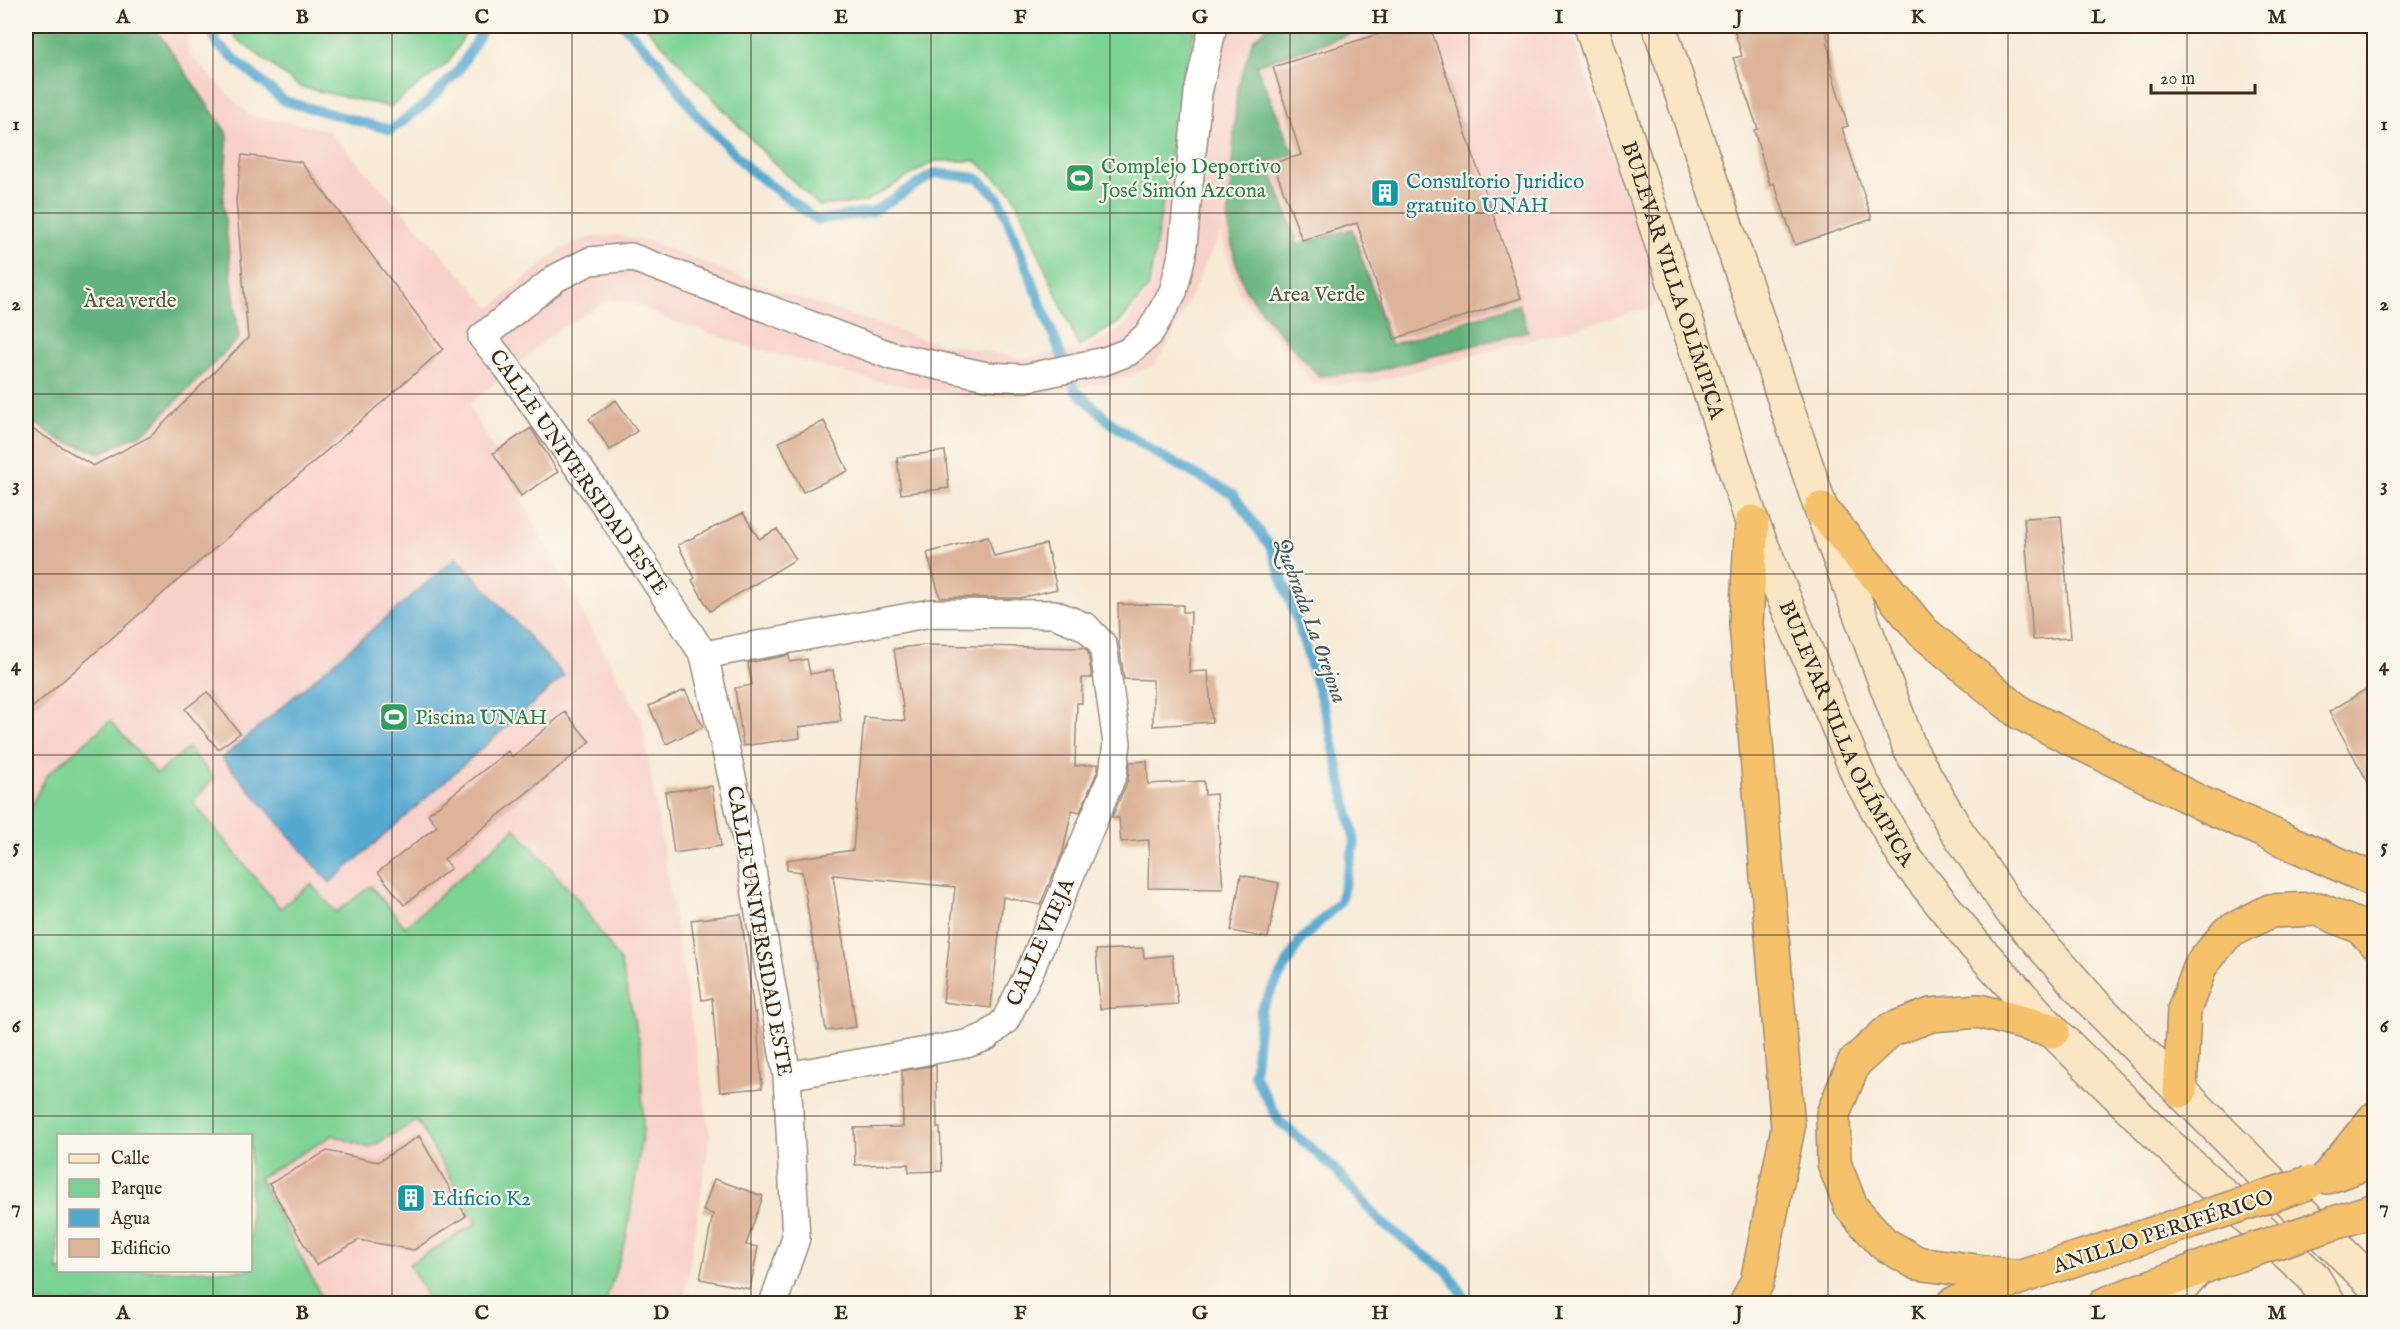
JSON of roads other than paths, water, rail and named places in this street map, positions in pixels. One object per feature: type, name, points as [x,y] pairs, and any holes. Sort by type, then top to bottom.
[{"type":"highway","points":[[1821,509],[1923,632],[2020,713],[2201,803],[2374,880]]},
{"type":"highway","points":[[1746,1304],[1757,1281],[1788,1128],[1746,623],[1752,522]]},
{"type":"highway","points":[[2180,1091],[2184,1010],[2201,964],[2227,933],[2270,911],[2318,909],[2360,927],[2374,941]]},
{"type":"highway","points":[[2021,1277],[1917,1263],[1883,1244],[1851,1207],[1842,1185],[1834,1163],[1833,1114],[1854,1063],[1890,1030],[1931,1015],[1979,1011],[2053,1030]]},
{"type":"highway","points":[[2318,1180],[2374,1119]]},
{"type":"highway","name":"ANILLO PERIFÉRICO","points":[[1953,1304],[2021,1277],[2374,1160]]},
{"type":"highway","points":[[2105,1304],[2209,1264],[2374,1209]]},
{"type":"main road","name":"BULEVAR VILLA OLÍMPICA","points":[[1591,26],[1752,522],[1860,779],[1905,858],[1974,944],[2053,1030],[2164,1141],[2313,1277],[2329,1304]]},
{"type":"main road","points":[[1659,26],[1821,509],[1910,749],[1955,828],[2010,909],[2095,1005],[2374,1285]]},
{"type":"main road","points":[[2168,1304],[2209,1264]]},
{"type":"street","name":"CALLE UNIVERSIDAD ESTE","points":[[773,1304],[796,1238],[787,1076],[748,847],[704,655],[603,502],[507,367],[482,337],[556,278],[591,261],[631,257],[892,356],[987,376],[1025,378],[1105,362],[1128,352],[1149,334],[1173,292],[1182,255],[1198,93],[1213,26]]},
{"type":"street","name":"CALLE VIEJA","points":[[704,655],[931,613],[1054,614],[1086,627],[1103,645],[1117,743],[1113,774],[1029,973],[1005,1021],[986,1037],[966,1044],[787,1076]]},
{"type":"water","name":"Piscina UNAH","points":[[457,557],[564,676],[330,883],[222,758]]},
{"type":"waterway","name":"Quebrada La Orejona","points":[[210,26],[217,44],[284,101],[391,130],[427,103],[459,70],[485,26]]},
{"type":"waterway","name":"Quebrada La Orejona","points":[[624,26],[659,62],[696,114],[750,170],[817,220],[872,212],[935,173],[977,178],[999,198],[1075,390],[1111,423],[1159,455],[1233,494],[1271,548],[1296,617],[1328,722],[1355,842],[1340,902],[1300,941],[1261,1009],[1254,1075],[1279,1121],[1332,1166],[1382,1223],[1447,1271],[1469,1304]]},
{"type":"place","name":"Complejo Deportivo José Simón Azcona","points":[[1080,178]]},
{"type":"place","name":"Consultorio Juridico gratuito UNAH","points":[[1385,193]]},
{"type":"place","name":"Piscina UNAH","points":[[394,717]]},
{"type":"place","name":"Edificio K2","points":[[411,1198]]},
{"type":"park label","name":"Area Verde","points":[[1317,294]]},
{"type":"park label","name":"Àrea verde","points":[[130,300]]}]
